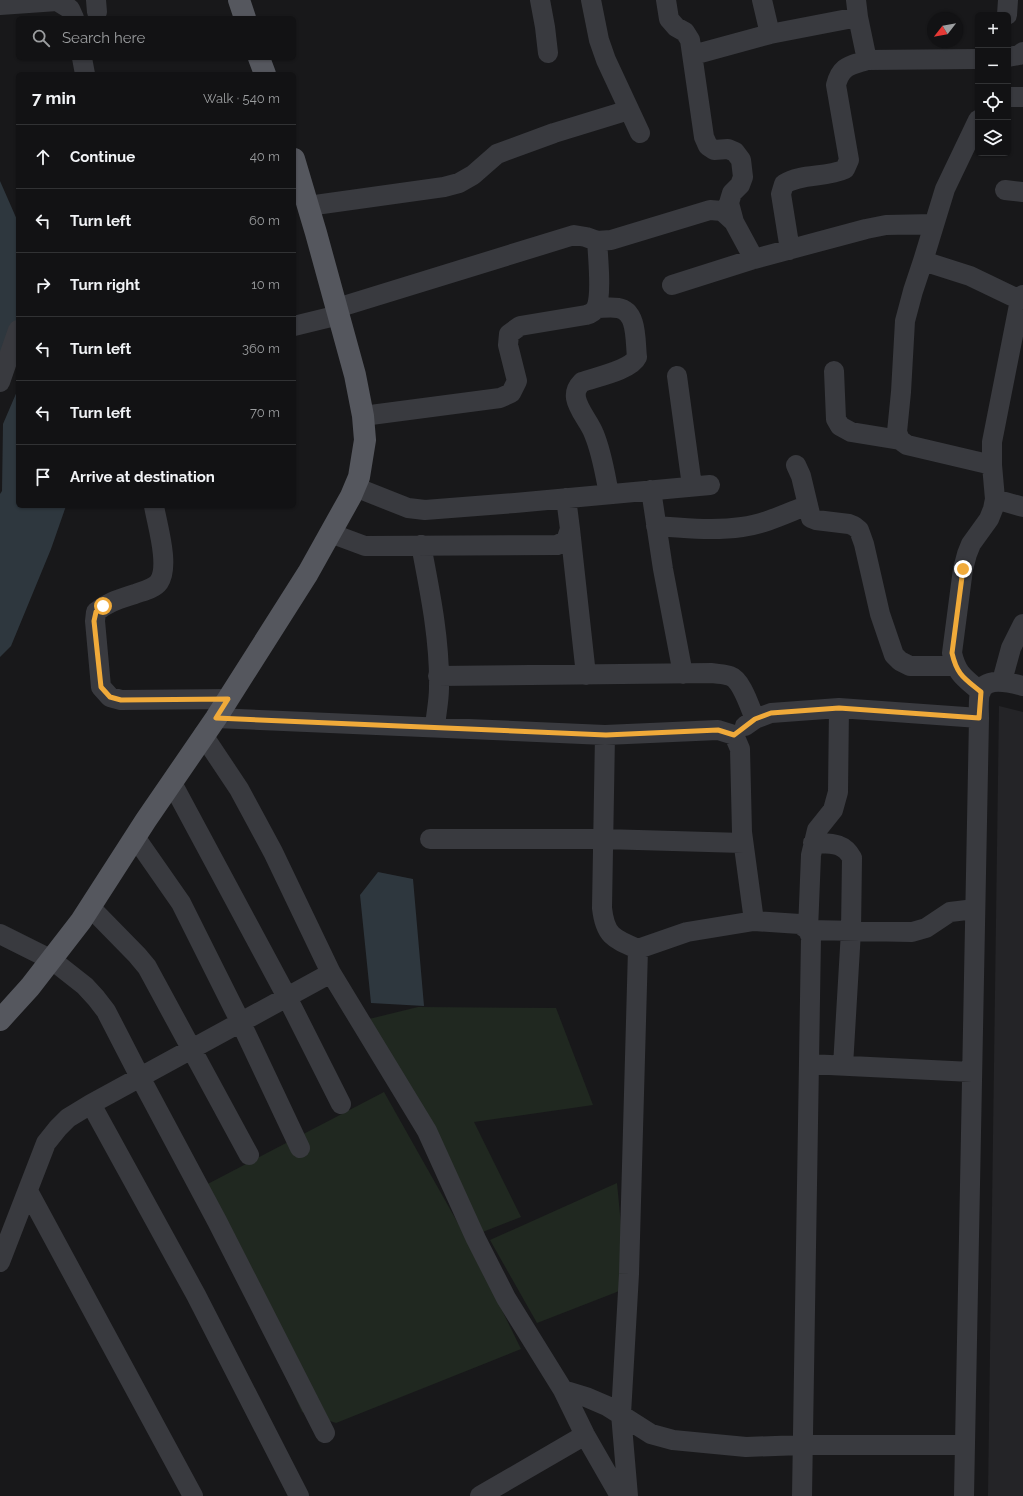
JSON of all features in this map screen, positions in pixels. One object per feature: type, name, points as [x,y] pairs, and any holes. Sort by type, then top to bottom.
[{"type":"main road","points":[[239,0],[244,16]]},
{"type":"main road","points":[[260,60],[264,72]]},
{"type":"main road","points":[[0,1020],[52,960],[90,907],[135,836],[216,718],[308,573],[359,477],[365,440],[363,416],[355,375],[296,165]]},
{"type":"street","points":[[540,0],[546,27],[548,53]]},
{"type":"street","points":[[591,0],[599,40],[608,67],[640,133]]},
{"type":"street","points":[[666,0],[669,19],[676,27],[685,32],[690,40],[704,137],[708,146],[714,150],[728,149],[735,152],[741,160],[744,177],[732,193],[729,203],[734,222],[754,259]]},
{"type":"street","points":[[762,0],[770,34]]},
{"type":"street","points":[[1007,12],[1008,0]]},
{"type":"street","points":[[0,5],[57,1],[70,9],[73,16]]},
{"type":"street","points":[[693,55],[857,8],[867,60]]},
{"type":"street","points":[[1011,56],[1019,55],[1023,52]]},
{"type":"street","points":[[790,250],[781,194],[784,184],[793,179],[836,173],[845,169],[849,160],[836,85],[839,74],[849,65],[867,60],[975,59]]},
{"type":"street","points":[[82,60],[85,72]]},
{"type":"street","points":[[1011,97],[1023,97]]},
{"type":"street","points":[[308,206],[444,187],[459,183],[473,175],[497,154],[554,133],[629,110]]},
{"type":"street","points":[[900,440],[897,432],[905,321],[945,189],[975,126]]},
{"type":"street","points":[[296,325],[574,235],[597,241],[611,240],[710,210],[722,212],[734,222]]},
{"type":"street","points":[[672,285],[754,259],[866,229],[886,225],[934,224]]},
{"type":"street","points":[[363,416],[500,398],[511,393],[517,381],[508,345],[510,334],[520,326],[586,315],[591,313],[596,308],[599,298],[597,241]]},
{"type":"street","points":[[923,261],[970,276],[1022,297],[992,442],[992,465],[995,499],[989,519],[971,544],[963,569],[952,653],[955,666],[960,675],[981,692]]},
{"type":"street","points":[[596,308],[618,308],[623,309],[629,314],[633,321],[637,357],[635,361],[623,368],[582,382],[576,391],[576,400],[594,433],[600,450],[609,494]]},
{"type":"street","points":[[0,382],[16,336]]},
{"type":"street","points":[[834,371],[836,419],[840,426],[852,432],[900,440],[907,445],[992,465]]},
{"type":"street","points":[[355,487],[402,506],[425,510],[701,485],[677,376]]},
{"type":"street","points":[[796,465],[801,476],[810,516],[813,519],[849,524],[859,530],[864,544],[880,614],[894,655],[900,661],[910,666],[955,666]]},
{"type":"street","points":[[651,490],[656,526],[683,674]]},
{"type":"street","points":[[566,498],[586,675]]},
{"type":"street","points":[[995,499],[1023,507]]},
{"type":"street","points":[[656,526],[703,529],[741,527],[764,522],[808,505]]},
{"type":"street","points":[[154,508],[164,560],[163,571],[159,582],[150,589],[109,602],[96,612],[94,621],[101,687],[110,697],[121,700],[228,699]]},
{"type":"street","points":[[330,533],[365,546],[557,545],[566,541],[570,529]]},
{"type":"street","points":[[421,545],[433,610],[439,689],[435,728]]},
{"type":"street","points":[[1002,681],[1011,648],[1023,624]]},
{"type":"street","points":[[438,676],[712,674],[730,676],[741,686],[755,719]]},
{"type":"street","points":[[964,1496],[979,718],[981,692],[986,685],[1002,681],[1023,686]]},
{"type":"street","points":[[734,735],[755,719],[771,713],[839,708],[979,718]]},
{"type":"street","points":[[802,1496],[811,937],[808,930],[811,855],[817,830],[833,810],[838,792],[839,708]]},
{"type":"street","points":[[216,718],[606,735],[718,730],[734,735],[740,749],[743,843],[754,922]]},
{"type":"street","points":[[203,735],[239,789],[253,814],[331,973],[427,1131],[476,1239],[506,1298],[563,1390],[585,1435],[620,1496]]},
{"type":"street","points":[[606,735],[602,908],[604,923],[611,935],[618,940],[638,949],[687,932],[754,922],[800,924],[808,930],[912,932],[926,928],[950,912],[975,909]]},
{"type":"street","points":[[172,783],[287,997],[341,1104]]},
{"type":"street","points":[[135,836],[181,903],[241,1023],[300,1148]]},
{"type":"street","points":[[430,839],[604,839],[743,843]]},
{"type":"street","points":[[813,843],[840,845],[848,850],[852,858],[851,931],[844,1066]]},
{"type":"street","points":[[90,907],[147,967],[249,1155]]},
{"type":"street","points":[[0,934],[52,960],[85,986],[106,1011],[217,1222],[325,1433]]},
{"type":"street","points":[[628,1496],[622,1414],[630,1274],[638,949]]},
{"type":"street","points":[[0,1262],[46,1143],[68,1118],[331,973]]},
{"type":"street","points":[[809,1064],[972,1072]]},
{"type":"street","points":[[91,1104],[196,1295],[299,1496]]},
{"type":"street","points":[[28,1191],[193,1496]]},
{"type":"street","points":[[563,1390],[586,1397],[622,1414],[637,1426],[652,1434],[673,1440],[746,1447],[802,1445],[965,1445]]},
{"type":"street","points":[[480,1496],[585,1435]]},
{"type":"shaded area","points":[[0,181],[16,217],[16,323],[0,356]]},
{"type":"shaded area","points":[[16,394],[16,508],[65,508],[51,549],[11,646],[0,657],[0,494],[2,491],[3,424]]},
{"type":"shaded area","points":[[999,706],[1023,712],[1023,1496],[988,1496]]},
{"type":"shaded area","points":[[378,872],[413,879],[424,1006],[371,1003],[360,895]]},
{"type":"shaded area","points":[[418,1007],[556,1008],[593,1105],[474,1122],[521,1217],[480,1233],[369,1019]]},
{"type":"shaded area","points":[[384,1092],[468,1241],[521,1349],[336,1423],[302,1412],[200,1188]]},
{"type":"shaded area","points":[[617,1183],[627,1288],[537,1323],[490,1240]]},
{"type":"route","points":[[103,606],[96,612],[94,621],[101,687],[110,697],[121,700],[228,699],[216,718],[606,735],[718,730],[734,735],[755,719],[771,713],[839,708],[979,718],[981,692],[960,675],[955,666],[952,653],[963,569]]}]
